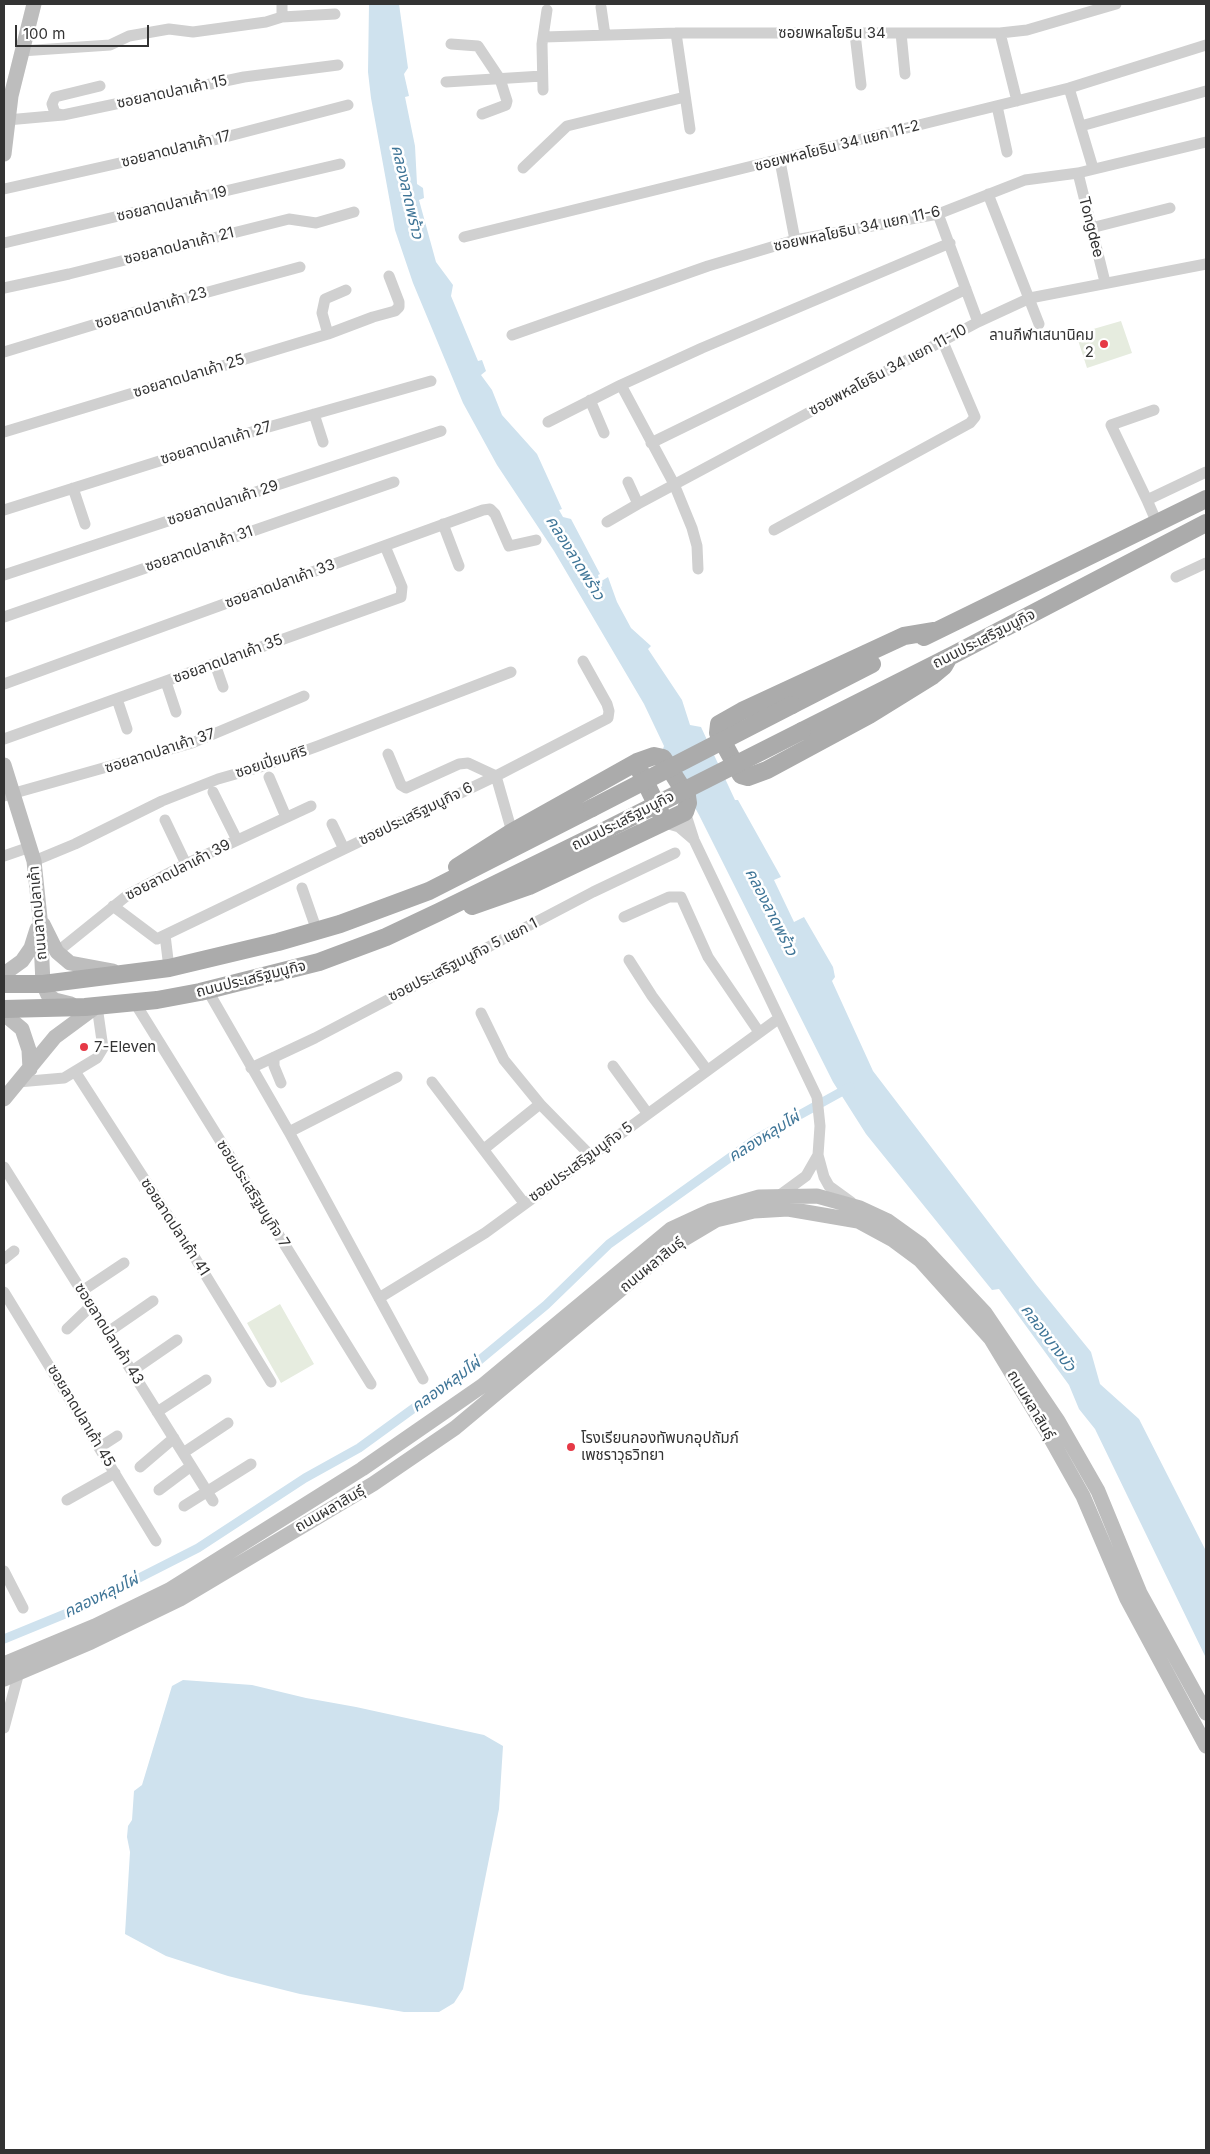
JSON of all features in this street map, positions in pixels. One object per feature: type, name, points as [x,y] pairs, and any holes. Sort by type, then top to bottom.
[{"type":"main road","points":[[4,154],[7,120],[21,51],[34,4]]},
{"type":"main road","name":"ถนนประเสริฐมนูกิจ","points":[[4,984],[43,984],[135,974],[169,968],[317,931],[373,913],[429,891],[934,631],[1206,499]]},
{"type":"main road","name":"ถนนประเสริฐมนูกิจ","points":[[4,1009],[135,1003],[204,992],[319,962],[386,936],[604,831],[949,657],[1206,523]]},
{"type":"main road","points":[[934,631],[904,636],[742,711],[719,724],[718,733],[741,775],[748,777],[766,770],[869,715],[932,676],[944,666],[949,657]]},
{"type":"main road","points":[[429,891],[477,852],[628,767],[654,756],[663,758],[687,796],[688,803],[685,812],[529,886],[473,906],[439,912]]},
{"type":"main road","name":"ถนนลาดปลาเค้า","points":[[4,766],[8,795],[32,854],[40,918],[43,984]]},
{"type":"main road","points":[[628,767],[641,770],[663,814],[659,824]]},
{"type":"main road","points":[[40,918],[57,952],[70,963],[135,974]]},
{"type":"main road","points":[[4,974],[22,961],[34,939],[40,918]]},
{"type":"main road","points":[[203,960],[154,975],[148,982],[150,992],[156,996],[204,992]]},
{"type":"main road","points":[[43,984],[48,995],[55,1000],[91,1006]]},
{"type":"main road","points":[[4,1099],[55,1037],[91,1006]]},
{"type":"main road","points":[[4,1014],[22,1029],[28,1050],[30,1069]]},
{"type":"main road","name":"ถนนผลาสินธุ์","points":[[4,1664],[95,1626],[169,1590],[362,1469],[482,1386],[671,1229],[710,1211],[759,1197],[780,1195],[817,1196],[860,1208],[888,1221],[920,1244],[942,1265],[990,1321],[1058,1421],[1098,1491],[1140,1592],[1206,1713]]},
{"type":"main road","name":"ถนนผลาสินธุ์","points":[[4,1679],[91,1642],[180,1599],[373,1484],[455,1428],[674,1245],[716,1220],[754,1211],[788,1209],[858,1221],[893,1240],[920,1260],[991,1339],[1083,1496],[1127,1599],[1206,1746]]},
{"type":"main road","points":[[1162,1667],[1176,1658]]},
{"type":"street","points":[[282,4],[282,16]]},
{"type":"street","name":"ซอยพหลโยธิน 34","points":[[544,37],[676,33],[1000,33],[1027,30],[1116,4]]},
{"type":"street","points":[[601,7],[605,35]]},
{"type":"street","points":[[543,90],[542,76],[547,10]]},
{"type":"street","points":[[21,51],[110,45],[129,36],[169,29],[193,32],[266,22],[282,16],[335,14]]},
{"type":"street","points":[[676,33],[690,129]]},
{"type":"street","points":[[901,33],[905,74]]},
{"type":"street","points":[[1000,33],[1017,101]]},
{"type":"street","points":[[856,34],[861,85]]},
{"type":"street","points":[[451,44],[478,46],[500,79],[507,101],[506,105],[482,114]]},
{"type":"street","name":"ซอยพหลโยธิน 34 แยก 11-2","points":[[464,237],[780,161],[1070,88],[1206,45]]},
{"type":"street","name":"ซอยลาดปลาเค้า 15","points":[[7,120],[62,115],[244,77],[338,65]]},
{"type":"street","points":[[446,82],[542,76]]},
{"type":"street","points":[[62,115],[55,112],[52,104],[55,97],[100,86]]},
{"type":"street","points":[[1070,88],[1094,168]]},
{"type":"street","points":[[1081,126],[1206,91]]},
{"type":"street","points":[[523,168],[567,126],[685,97]]},
{"type":"street","name":"ซอยลาดปลาเค้า 17","points":[[4,189],[164,153],[348,105]]},
{"type":"street","points":[[997,106],[1007,152]]},
{"type":"street","name":"ซอยพหลโยธิน 34 แยก 11-6","points":[[512,335],[708,266],[795,240],[938,214],[1025,180],[1078,173],[1206,142]]},
{"type":"street","points":[[780,161],[795,240]]},
{"type":"street","name":"ซอยลาดปลาเค้า 19","points":[[4,243],[340,164]]},
{"type":"street","name":"Tongdee","points":[[1078,173],[1105,282]]},
{"type":"street","points":[[988,194],[1040,324]]},
{"type":"street","points":[[1091,228],[1170,208]]},
{"type":"street","name":"ซอยลาดปลาเค้า 21","points":[[4,288],[69,274],[289,219],[316,223],[354,212]]},
{"type":"street","points":[[938,214],[978,322]]},
{"type":"street","points":[[548,422],[620,385],[702,348],[950,243]]},
{"type":"street","name":"ซอยพหลโยธิน 34 แยก 11-10","points":[[607,522],[674,484],[978,322],[1030,298],[1206,264]]},
{"type":"street","name":"ซอยลาดปลาเค้า 23","points":[[4,352],[142,310],[300,267]]},
{"type":"street","name":"ซอยลาดปลาเค้า 25","points":[[4,432],[328,334],[373,317],[395,312],[399,307],[389,276]]},
{"type":"street","points":[[651,443],[966,289]]},
{"type":"street","points":[[328,334],[322,314],[325,299],[346,290]]},
{"type":"street","points":[[774,530],[970,423],[975,418],[943,342]]},
{"type":"street","name":"ซอยลาดปลาเค้า 27","points":[[4,510],[314,414],[431,381]]},
{"type":"street","points":[[620,385],[674,484],[692,528],[698,568]]},
{"type":"street","points":[[590,400],[604,433]]},
{"type":"street","points":[[1154,410],[1110,425],[1157,523]]},
{"type":"street","points":[[314,414],[323,442]]},
{"type":"street","name":"ซอยลาดปลาเค้า 29","points":[[4,575],[441,431]]},
{"type":"street","points":[[1147,500],[1206,472]]},
{"type":"street","name":"ซอยลาดปลาเค้า 31","points":[[4,617],[394,482]]},
{"type":"street","points":[[628,482],[638,504]]},
{"type":"street","points":[[73,488],[85,524]]},
{"type":"street","name":"ซอยลาดปลาเค้า 33","points":[[4,684],[443,524],[490,509],[509,546],[536,540]]},
{"type":"street","points":[[443,524],[459,566]]},
{"type":"street","name":"ซอยลาดปลาเค้า 35","points":[[4,739],[401,596],[402,587],[385,546]]},
{"type":"street","points":[[1176,577],[1206,563]]},
{"type":"street","name":"ซอยประเสริฐมนูกิจ 6","points":[[165,935],[496,776],[608,718],[607,704],[584,661]]},
{"type":"street","points":[[215,664],[223,687]]},
{"type":"street","name":"ซอยเปี่ยมศิริ","points":[[4,856],[64,849],[170,798],[218,779],[260,768],[512,672]]},
{"type":"street","points":[[166,682],[176,712]]},
{"type":"street","name":"ซอยลาดปลาเค้า 37","points":[[8,795],[192,743],[304,696]]},
{"type":"street","points":[[117,699],[127,729]]},
{"type":"street","points":[[388,754],[401,784],[406,788],[459,764],[468,763],[496,776],[512,832]]},
{"type":"street","points":[[269,777],[286,817]]},
{"type":"street","points":[[213,792],[237,840]]},
{"type":"street","name":"ซอยลาดปลาเค้า 39","points":[[57,952],[129,894],[186,864],[311,806]]},
{"type":"street","points":[[685,812],[694,840],[817,1097],[820,1126],[818,1155],[824,1177],[829,1186],[860,1208]]},
{"type":"street","points":[[165,820],[186,864]]},
{"type":"street","points":[[332,824],[344,849]]},
{"type":"street","points":[[659,824],[679,827],[694,840]]},
{"type":"street","name":"ซอยประเสริฐมนูกิจ 5 แยก 1","points":[[251,1068],[593,892],[675,852]]},
{"type":"street","points":[[302,888],[317,931]]},
{"type":"street","points":[[624,918],[669,897],[681,897],[708,958],[759,1032]]},
{"type":"street","points":[[113,906],[157,939],[165,935],[169,968]]},
{"type":"street","points":[[629,960],[652,996],[707,1070]]},
{"type":"street","points":[[204,992],[289,1132],[423,1379]]},
{"type":"street","name":"ซอยประเสริฐมนูกิจ 7","points":[[135,1003],[371,1384]]},
{"type":"street","points":[[18,1082],[55,1080],[76,1073],[101,1053],[103,1048],[91,1006]]},
{"type":"street","points":[[481,1013],[504,1060],[540,1104],[591,1156]]},
{"type":"street","name":"ซอยประเสริฐมนูกิจ 5","points":[[379,1298],[470,1243],[778,1018]]},
{"type":"street","points":[[274,1057],[274,1066],[281,1083]]},
{"type":"street","points":[[613,1066],[648,1114]]},
{"type":"street","name":"ซอยลาดปลาเค้า 41","points":[[76,1073],[192,1253],[272,1382]]},
{"type":"street","points":[[289,1132],[397,1077]]},
{"type":"street","points":[[432,1082],[524,1203]]},
{"type":"street","points":[[484,1149],[540,1104]]},
{"type":"street","points":[[780,1195],[806,1176],[818,1155]]},
{"type":"street","name":"ซอยลาดปลาเค้า 43","points":[[4,1167],[210,1497]]},
{"type":"street","points":[[4,1260],[14,1251]]},
{"type":"street","points":[[82,1292],[124,1263]]},
{"type":"street","name":"ซอยลาดปลาเค้า 45","points":[[4,1292],[156,1541]]},
{"type":"street","points":[[108,1332],[153,1301]]},
{"type":"street","points":[[67,1328],[91,1306]]},
{"type":"street","points":[[132,1371],[177,1340]]},
{"type":"street","points":[[157,1412],[206,1380]]},
{"type":"street","points":[[183,1453],[228,1423]]},
{"type":"street","points":[[100,1447],[117,1436]]},
{"type":"street","points":[[140,1468],[174,1438]]},
{"type":"street","points":[[184,1506],[210,1497],[251,1464]]},
{"type":"street","points":[[159,1490],[191,1466]]},
{"type":"street","points":[[67,1500],[115,1473]]},
{"type":"street","points":[[4,1571],[23,1608]]},
{"type":"street","points":[[4,1728],[19,1672]]},
{"type":"shaded area","name":"ลานกีฬาเสนานิคม 2","points":[[1121,321],[1132,353],[1087,368],[1076,334]]},
{"type":"shaded area","points":[[280,1304],[314,1364],[281,1383],[247,1323]]},
{"type":"water","points":[[369,4],[399,4],[408,68],[404,74],[409,96],[405,97],[415,146],[417,184],[423,188],[424,198],[419,200],[436,262],[453,285],[451,296],[478,361],[482,360],[486,371],[481,375],[492,390],[502,415],[537,454],[562,509],[559,510],[563,517],[571,519],[600,574],[598,575],[600,582],[608,577],[617,602],[631,628],[651,646],[648,649],[682,700],[690,725],[701,727],[735,800],[738,800],[781,877],[774,880],[794,922],[804,917],[833,967],[835,977],[832,981],[873,1071],[1035,1283],[1091,1352],[1100,1384],[1139,1419],[1206,1551],[1206,1658],[1095,1429],[1079,1409],[1069,1385],[999,1289],[992,1290],[866,1134],[833,1082],[699,815],[663,749],[664,746],[644,704],[554,551],[497,465],[463,403],[413,283],[395,230],[368,72]]},
{"type":"water","points":[[183,1680],[252,1685],[484,1735],[503,1746],[499,1809],[463,1989],[454,2003],[439,2012],[404,2012],[300,1994],[228,1976],[166,1956],[125,1934],[130,1852],[127,1837],[128,1826],[132,1820],[134,1791],[142,1785],[172,1686]]},
{"type":"waterway","name":"คลองหลุมไผ่","points":[[4,1639],[82,1607],[198,1548],[305,1478],[359,1448],[476,1363],[546,1305],[609,1244],[756,1139],[850,1087]]},
{"type":"place","name":"ลานกีฬาเสนานิคม 2","points":[[1104,344]]},
{"type":"place","name":"7-Eleven","points":[[84,1047]]},
{"type":"place","name":"โรงเรียนกองทัพบกอุปถัมภ์ เพชราวุธวิทยา","points":[[571,1447]]},
{"type":"water label","name":"คลองลาดพร้าว","points":[[407,192]]},
{"type":"water label","name":"คลองลาดพร้าว","points":[[575,558]]},
{"type":"water label","name":"คลองลาดพร้าว","points":[[771,912]]},
{"type":"water label","name":"คลองบางบัว","points":[[1048,1338]]}]
